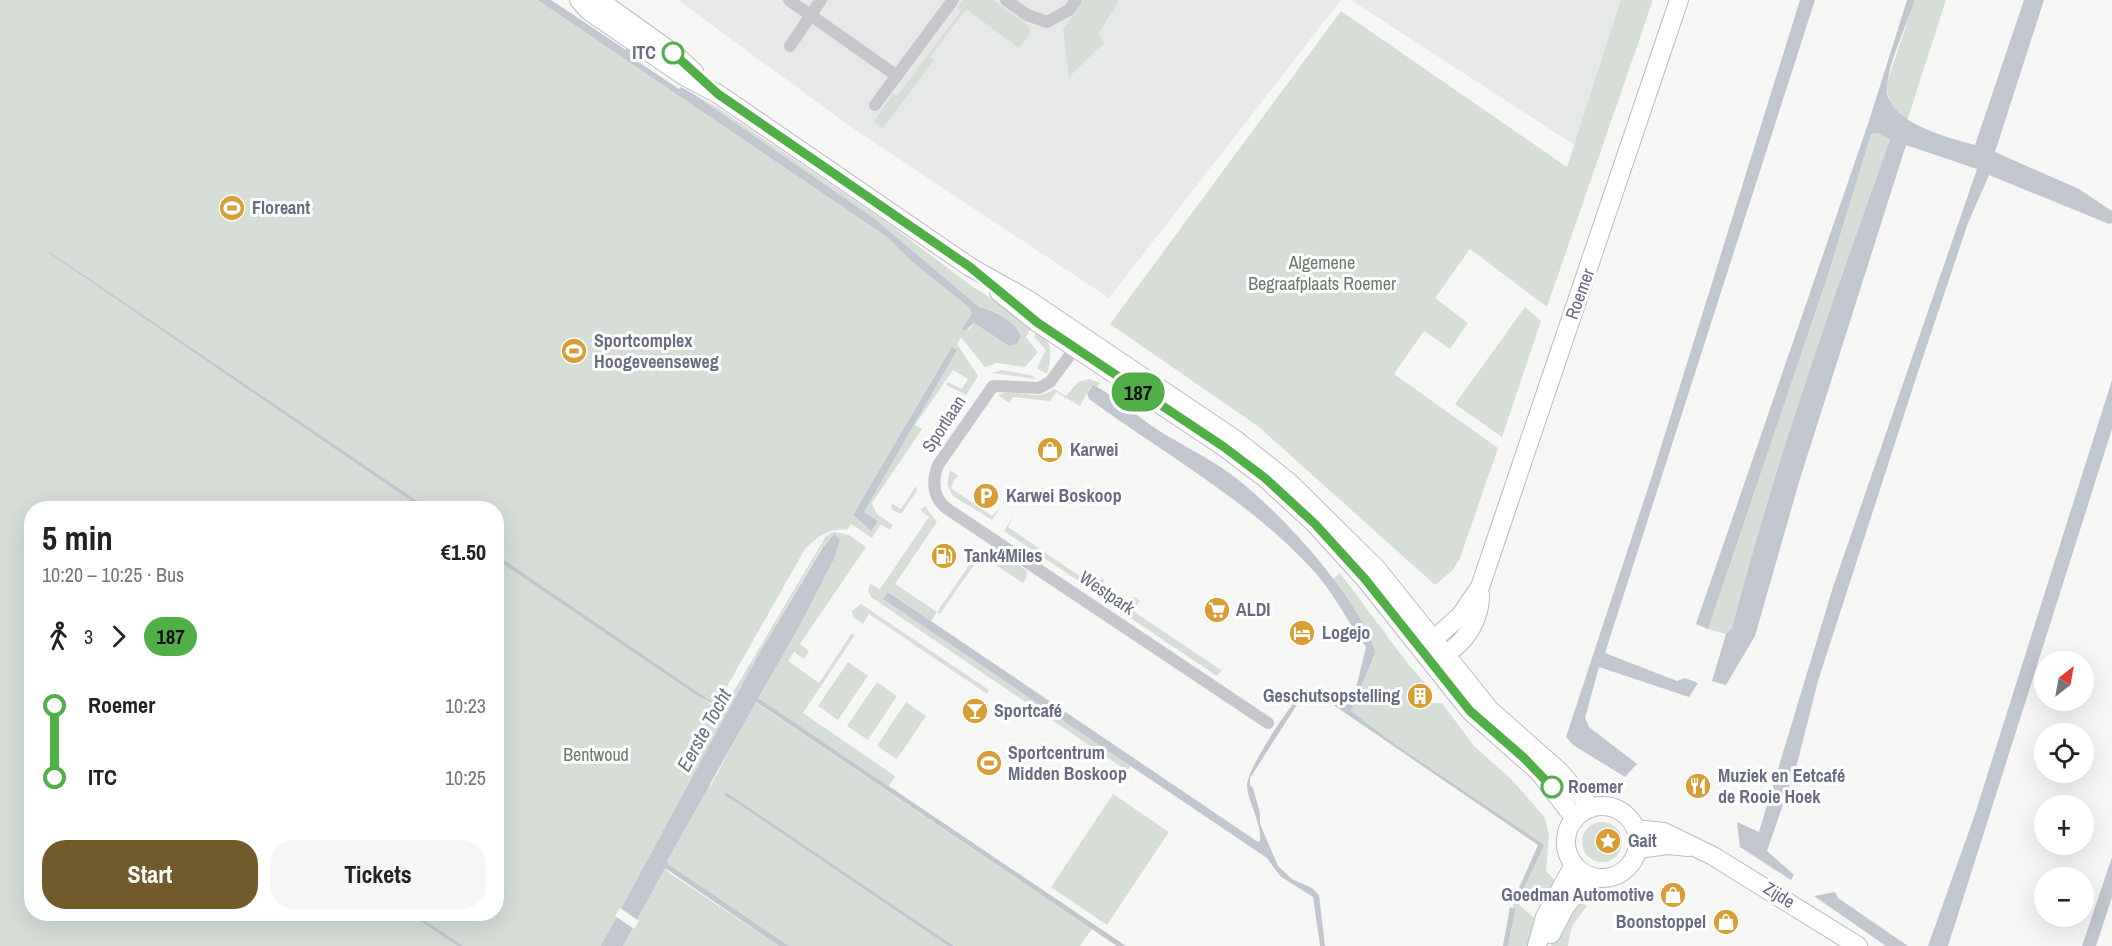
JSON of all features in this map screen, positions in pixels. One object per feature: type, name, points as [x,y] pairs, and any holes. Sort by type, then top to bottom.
[{"type":"main road","name":"Roemer","points":[[1426,659],[1433,640],[1460,616],[1480,587],[1679,0]]},
{"type":"main road","points":[[591,3],[684,76],[718,94],[970,267],[1027,298],[1079,343],[1265,478],[1315,524],[1365,579],[1426,659],[1470,711],[1539,772],[1575,819]]},
{"type":"main road","points":[[1079,343],[1236,440],[1290,483],[1376,568],[1490,710],[1559,771],[1591,808]]},
{"type":"main road","name":"Roemer","points":[[1445,655],[1461,643],[1472,627],[1480,603],[1480,587]]},
{"type":"main road","points":[[1426,659],[1445,655]]},
{"type":"main road","points":[[1605,806],[1618,810],[1636,829],[1638,849],[1633,860],[1620,874],[1602,878],[1590,876],[1574,865],[1566,842],[1575,819],[1591,808],[1605,806]]},
{"type":"main road","name":"Zijde","points":[[1636,829],[1664,832],[1698,848],[1747,875],[1858,946]]},
{"type":"main road","name":"Zijde","points":[[1638,849],[1668,845],[1698,848]]},
{"type":"main road","points":[[1538,946],[1545,917],[1574,865]]},
{"type":"main road","points":[[1547,946],[1555,924],[1590,876]]},
{"type":"street","points":[[789,0],[897,76]]},
{"type":"street","points":[[790,45],[821,0]]},
{"type":"street","points":[[875,105],[953,0]]},
{"type":"street","points":[[1006,0],[1027,15],[1047,22],[1069,10],[1076,0]]},
{"type":"street","name":"Sportlaan","points":[[934,486],[933,478],[938,465],[993,386],[1039,388],[1050,382],[1079,343]]},
{"type":"street","name":"Westpark","points":[[934,486],[936,496],[946,508],[1268,723]]},
{"type":"shaded area","points":[[538,0],[551,0],[626,50],[627,48],[638,58],[637,61],[679,89],[681,87],[692,93],[875,219],[979,307],[1009,321],[1021,336],[1017,344],[1009,346],[974,323],[964,331],[962,329],[972,314],[970,308],[914,263],[886,236]]},
{"type":"shaded area","points":[[678,0],[1341,0],[1109,298],[851,127]]},
{"type":"shaded area","points":[[1351,0],[1624,0],[1582,150]]},
{"type":"shaded area","points":[[1800,0],[1815,0],[1605,653],[1677,681],[1685,678],[1698,683],[1689,697],[1599,667],[1585,718],[1589,727],[1637,764],[1625,777],[1573,745],[1566,737],[1651,479]]},
{"type":"shaded area","points":[[1907,0],[1915,0],[1892,63],[1887,84],[1888,97],[1894,108],[1919,126],[1975,145],[2024,0],[2044,0],[1995,152],[2079,189],[2112,211],[2112,223],[2109,224],[1989,175],[1968,223],[1917,375],[1818,681],[1797,764],[1767,851],[1794,875],[1791,880],[1740,847],[1737,822],[1759,832],[1833,587],[1977,169],[1906,145],[1799,482],[1755,636],[1726,685],[1712,681],[1726,634],[1732,628],[1805,382],[1890,140],[1878,133],[1871,134],[1829,272],[1708,629],[1696,624],[1869,121]]},
{"type":"shaded area","points":[[49,253],[418,501],[411,501]]},
{"type":"shaded area","points":[[952,347],[957,350],[864,512],[878,521],[871,531],[853,515]]},
{"type":"shaded area","points":[[2112,380],[2112,429],[2042,651],[2034,651],[2034,675],[1948,946],[1928,946],[1974,817]]},
{"type":"shaded area","points":[[1093,385],[1158,430],[1236,478],[1275,513],[1316,557],[1352,605],[1376,652],[1372,652],[1375,654],[1351,711],[1396,745],[1544,845],[1523,890],[1519,888],[1538,845],[1316,693],[1300,700],[1250,778],[1250,785],[1253,788],[1260,813],[1260,824],[1278,866],[1292,879],[1312,888],[1319,895],[1325,946],[1320,946],[1313,897],[1280,876],[1267,858],[883,599],[888,592],[1258,842],[1260,841],[1259,828],[1247,787],[1248,779],[1261,752],[1306,689],[1320,692],[1341,706],[1346,705],[1356,688],[1366,647],[1326,586],[1286,543],[1260,520],[1204,478],[1089,399],[1087,393]]},
{"type":"shaded area","points":[[834,534],[840,540],[833,561],[758,698],[1126,946],[1117,946],[756,702],[667,861],[668,864],[789,946],[779,946],[665,868],[623,946],[601,946],[760,652],[823,547]]},
{"type":"shaded area","points":[[504,560],[713,704],[504,565]]},
{"type":"shaded area","points":[[726,792],[954,946],[948,946],[724,795]]},
{"type":"shaded area","points":[[2112,857],[2112,897],[2096,946],[2082,946],[2088,927],[2094,927],[2094,910]]},
{"type":"shaded area","points":[[1835,892],[1838,898],[1908,946],[1886,946],[1814,896]]},
{"type":"shaded area","points":[[1510,907],[1515,909],[1508,946],[1503,946]]},
{"type":"shaded area","points":[[420,921],[426,921],[463,946],[458,946]]},
{"type":"green space","name":"Sportcomplex Hoogeveenseweg","points":[[0,0],[541,0],[880,229],[977,312],[967,332],[974,323],[1009,346],[1017,344],[1021,334],[1009,321],[979,307],[875,219],[692,93],[720,109],[889,224],[973,287],[1033,324],[1026,337],[1038,352],[1025,367],[997,363],[985,367],[961,337],[957,344],[978,376],[966,395],[946,385],[948,382],[962,389],[968,379],[953,370],[915,425],[922,429],[872,503],[877,514],[893,525],[890,530],[881,524],[872,538],[851,524],[847,530],[835,530],[824,534],[805,549],[721,697],[713,703],[504,560],[504,501],[418,501],[49,253],[411,501],[24,501],[24,921],[504,921],[504,565],[718,709],[732,694],[826,536],[834,532],[849,535],[866,547],[800,644],[809,651],[804,659],[794,652],[788,661],[819,683],[851,634],[855,635],[803,713],[895,776],[889,786],[757,698],[800,625],[833,561],[834,534],[822,547],[760,652],[604,946],[0,946]],"holes":[[[954,349],[957,350],[864,512],[878,521],[867,528],[853,515]]]},
{"type":"green space","points":[[963,0],[993,0],[1029,26],[1030,34],[1019,48],[966,9],[930,57],[934,60],[883,128],[874,121],[893,94],[897,96],[961,11],[957,7]]},
{"type":"green space","points":[[1084,0],[1119,0],[1098,34],[1104,43],[1069,77],[1063,29]]},
{"type":"green space","name":"Algemene Begraafplaats Roemer","points":[[1621,0],[1653,0],[1547,307],[1470,249],[1435,298],[1468,323],[1450,349],[1424,331],[1394,374],[1498,448],[1460,558],[1453,570],[1435,585],[1259,427],[1110,324],[1341,11],[1567,167]]},
{"type":"green space","points":[[1915,0],[1946,0],[1907,121],[1891,107],[1886,85]]},
{"type":"green space","points":[[1878,133],[1890,140],[1786,444],[1732,628],[1726,634],[1708,629],[1829,272],[1871,134]]},
{"type":"green space","points":[[1525,307],[1541,321],[1502,437],[1455,404]]},
{"type":"green space","points":[[1039,328],[1047,340],[1050,351],[1047,374],[1037,368],[1046,350],[1034,337]]},
{"type":"green space","points":[[1002,370],[1031,375],[1036,379],[992,373]]},
{"type":"green space","points":[[1089,379],[1100,383],[1097,387],[1090,387],[1080,406],[1056,392],[1050,401],[1013,397],[1009,403],[998,395],[1012,393],[1040,395],[1054,389],[1066,396],[1078,382]]},
{"type":"green space","points":[[950,470],[959,476],[954,480],[951,488],[992,516],[1000,508],[992,520],[953,496],[947,485]]},
{"type":"green space","points":[[916,486],[917,491],[901,514],[892,510],[891,503],[901,509]]},
{"type":"green space","points":[[925,506],[937,522],[895,584],[937,612],[931,621],[889,592],[883,599],[1131,766],[1127,771],[871,597],[868,591],[870,584],[880,589],[929,517],[920,510]]},
{"type":"green space","points":[[1013,516],[1008,527],[1094,586],[1103,578],[1104,581],[1095,592],[1004,531]]},
{"type":"green space","points":[[980,549],[1004,555],[1026,570],[1027,577],[1023,583],[981,555],[940,614],[937,612]]},
{"type":"green space","points":[[1340,573],[1408,664],[1430,689],[1431,703],[1442,703],[1474,746],[1513,781],[1545,818],[1549,836],[1546,871],[1558,884],[1541,902],[1537,903],[1517,893],[1520,888],[1523,890],[1543,845],[1396,745],[1351,711],[1375,655],[1370,652],[1376,651],[1368,632],[1333,579]]},
{"type":"green space","points":[[1134,597],[1140,601],[1133,611],[1221,670],[1229,661],[1217,676],[1123,613]]},
{"type":"green space","points":[[861,604],[989,690],[987,694],[869,614],[863,624],[853,617],[852,611]]},
{"type":"green space","points":[[848,662],[868,676],[838,720],[818,706]]},
{"type":"green space","points":[[877,682],[897,696],[868,740],[847,726]]},
{"type":"green space","points":[[755,702],[1092,929],[1080,946],[954,946],[726,792],[734,801],[948,946],[789,946],[668,864],[667,861]]},
{"type":"green space","points":[[906,702],[926,716],[897,759],[877,746]]},
{"type":"green space","points":[[1113,794],[1169,832],[1107,925],[1051,887]]},
{"type":"green space","points":[[1602,822],[1616,828],[1622,842],[1616,856],[1602,862],[1588,856],[1582,842],[1588,828]]},
{"type":"green space","points":[[665,868],[669,873],[779,946],[623,946]]},
{"type":"green space","points":[[1578,897],[1587,906],[1572,926],[1568,946],[1551,946],[1553,937]]},
{"type":"green space","points":[[1514,900],[1534,918],[1531,946],[1508,946]]},
{"type":"pier","points":[[620,908],[639,921],[634,929],[615,916]]},
{"type":"bus line","name":"187","points":[[673,53],[718,94],[970,267],[1038,323],[1148,399],[1224,447],[1265,478],[1315,524],[1365,579],[1426,659],[1470,711],[1523,757],[1552,787]]},
{"type":"place","name":"ITC","points":[[673,53]]},
{"type":"place","name":"Floreant","points":[[232,208]]},
{"type":"place","name":"Sportcomplex Hoogeveenseweg","points":[[574,351]]},
{"type":"place","name":"Karwei","points":[[1050,450]]},
{"type":"place","name":"Karwei Boskoop","points":[[986,496]]},
{"type":"place","name":"Tank4Miles","points":[[944,556]]},
{"type":"place","name":"ALDI","points":[[1217,610]]},
{"type":"place","name":"Logejo","points":[[1302,633]]},
{"type":"place","name":"Geschutsopstelling","points":[[1420,696]]},
{"type":"place","name":"Sportcafé","points":[[975,711]]},
{"type":"place","name":"Sportcentrum Midden Boskoop","points":[[989,763]]},
{"type":"place","name":"Muziek en Eetcafé de Rooie Hoek","points":[[1698,786]]},
{"type":"place","name":"Roemer","points":[[1552,787]]},
{"type":"place","name":"Gait","points":[[1608,841]]},
{"type":"place","name":"Goedman Automotive","points":[[1673,895]]},
{"type":"place","name":"Boonstoppel","points":[[1726,922]]},
{"type":"water label","name":"Eerste Tocht","points":[[704,730]]},
{"type":"park label","name":"Bentwoud","points":[[596,755]]}]
